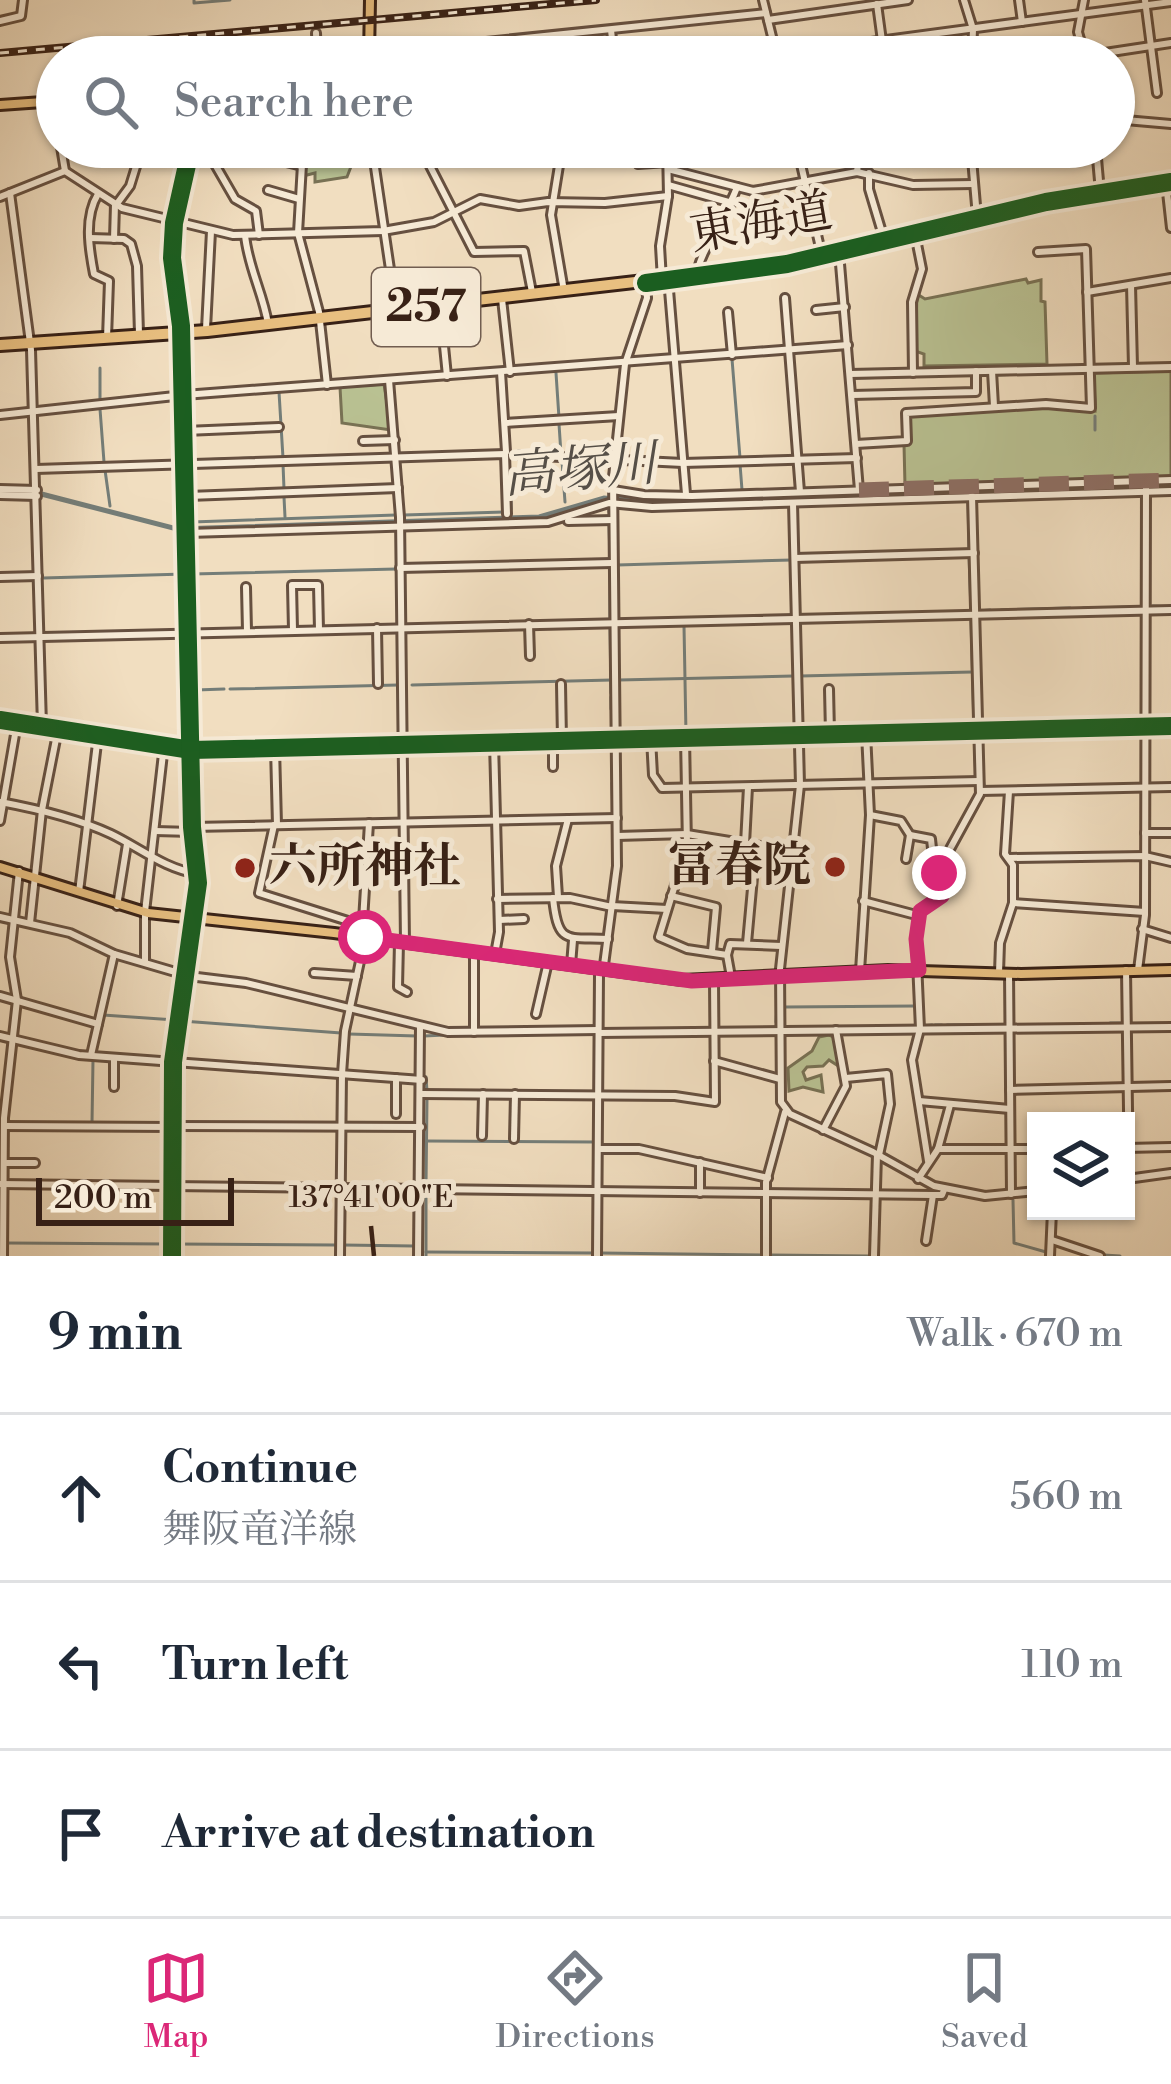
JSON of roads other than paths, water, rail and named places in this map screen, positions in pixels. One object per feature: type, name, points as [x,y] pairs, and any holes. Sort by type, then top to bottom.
[{"type":"highway","name":"東海道","points":[[0,345],[207,331],[646,283],[665,285],[822,256],[976,217],[1168,182]]},
{"type":"main road","points":[[369,36],[370,0]]},
{"type":"main road","points":[[0,105],[36,102]]},
{"type":"main road","points":[[0,867],[145,912],[364,933],[601,970],[714,981],[860,971],[1004,973],[1170,966]]},
{"type":"street","points":[[0,21],[21,16],[23,0]]},
{"type":"street","points":[[763,0],[772,36]]},
{"type":"street","points":[[552,36],[908,0]]},
{"type":"street","points":[[964,0],[973,36]]},
{"type":"street","points":[[1019,0],[1022,22]]},
{"type":"street","points":[[1079,36],[1084,0]]},
{"type":"street","points":[[916,36],[1171,2]]},
{"type":"street","points":[[1145,3],[1156,93]]},
{"type":"street","points":[[877,4],[880,36]]},
{"type":"street","points":[[611,30],[612,36]]},
{"type":"street","points":[[1135,48],[1171,43]]},
{"type":"street","points":[[1135,121],[1171,124]]},
{"type":"street","points":[[114,239],[115,204],[130,186],[136,168]]},
{"type":"street","points":[[172,1256],[173,1062],[198,874],[192,830],[182,333],[172,258],[186,168]]},
{"type":"street","points":[[216,168],[235,199],[256,211],[259,235]]},
{"type":"street","points":[[302,168],[298,233],[320,319],[326,385]]},
{"type":"street","points":[[374,168],[396,311]]},
{"type":"street","points":[[432,168],[476,254],[524,251],[532,296]]},
{"type":"street","points":[[558,168],[552,229],[564,292]]},
{"type":"street","points":[[668,168],[660,246],[686,494]]},
{"type":"street","points":[[677,168],[753,191],[857,172],[913,184],[973,184]]},
{"type":"street","points":[[802,168],[822,256]]},
{"type":"street","points":[[857,168],[857,172]]},
{"type":"street","points":[[972,168],[976,217]]},
{"type":"street","points":[[1098,168],[1100,192]]},
{"type":"street","points":[[0,197],[64,171],[115,204],[211,231],[259,235],[382,231],[428,224],[480,199],[519,206],[668,196]]},
{"type":"street","points":[[869,173],[884,240]]},
{"type":"street","points":[[1168,182],[1171,228]]},
{"type":"street","points":[[668,185],[732,203]]},
{"type":"street","points":[[698,276],[698,261],[724,222],[737,187]]},
{"type":"street","points":[[268,190],[300,199]]},
{"type":"street","points":[[10,193],[30,343],[42,726]]},
{"type":"street","points":[[98,194],[90,210],[89,238],[94,274],[109,280],[107,338]]},
{"type":"street","points":[[207,331],[211,231]]},
{"type":"street","points":[[913,373],[912,302],[922,268],[914,232]]},
{"type":"street","points":[[245,235],[268,325]]},
{"type":"street","points":[[89,238],[130,242],[135,255],[139,336]]},
{"type":"street","points":[[856,444],[907,441],[906,413],[1046,404],[1091,407],[1086,249],[1038,252]]},
{"type":"street","points":[[839,252],[860,490]]},
{"type":"street","points":[[1087,292],[1171,278]]},
{"type":"street","points":[[597,1256],[601,970],[617,836],[614,460],[625,364],[647,298],[646,283]]},
{"type":"street","points":[[1131,285],[1133,368]]},
{"type":"street","points":[[785,298],[800,492]]},
{"type":"street","points":[[502,299],[507,514]]},
{"type":"street","points":[[816,310],[845,308]]},
{"type":"street","points":[[728,312],[731,355]]},
{"type":"street","points":[[0,415],[184,395],[848,345]]},
{"type":"street","points":[[444,346],[447,376]]},
{"type":"street","points":[[850,374],[1171,367]]},
{"type":"street","points":[[992,370],[994,406]]},
{"type":"street","points":[[852,395],[976,392],[976,371]]},
{"type":"street","points":[[389,380],[400,523],[404,744],[398,987],[406,992]]},
{"type":"street","points":[[505,423],[619,416]]},
{"type":"street","points":[[185,430],[279,427]]},
{"type":"street","points":[[363,441],[394,440]]},
{"type":"street","points":[[36,470],[506,454]]},
{"type":"street","points":[[520,455],[683,463],[857,458]]},
{"type":"street","points":[[613,497],[652,507],[973,496],[1146,487],[1171,480]]},
{"type":"street","points":[[1138,970],[1145,856],[1146,487]]},
{"type":"street","points":[[558,520],[613,497],[644,495],[1146,487],[1171,491]]},
{"type":"street","points":[[188,496],[398,488]]},
{"type":"street","points":[[0,492],[37,493]]},
{"type":"street","points":[[940,868],[980,791],[973,496]]},
{"type":"street","points":[[794,502],[800,784],[780,977],[781,1102],[786,1111],[944,1190],[975,1196],[1027,1192]]},
{"type":"street","points":[[188,530],[613,520]]},
{"type":"street","points":[[795,558],[974,553]]},
{"type":"street","points":[[400,568],[614,562]]},
{"type":"street","points":[[0,577],[39,576]]},
{"type":"street","points":[[293,630],[292,585],[318,585],[319,629]]},
{"type":"street","points":[[246,586],[247,632]]},
{"type":"street","points":[[0,638],[1171,610]]},
{"type":"street","points":[[530,624],[530,656]]},
{"type":"street","points":[[376,628],[378,684]]},
{"type":"street","points":[[554,767],[561,684]]},
{"type":"street","points":[[829,689],[830,734]]},
{"type":"street","points":[[0,720],[191,750],[1171,727]]},
{"type":"street","points":[[0,821],[17,723]]},
{"type":"street","points":[[29,923],[42,810],[58,729]]},
{"type":"street","points":[[860,971],[869,815],[866,733]]},
{"type":"street","points":[[80,892],[98,735]]},
{"type":"street","points":[[685,737],[686,852],[659,937],[687,949],[727,955]]},
{"type":"street","points":[[651,738],[652,776],[662,788],[980,781]]},
{"type":"street","points":[[494,742],[499,920],[495,955]]},
{"type":"street","points":[[145,962],[145,912],[164,746]]},
{"type":"street","points":[[275,747],[276,825],[260,893],[364,933]]},
{"type":"street","points":[[745,844],[748,786]]},
{"type":"street","points":[[980,791],[1171,788]]},
{"type":"street","points":[[1009,790],[1005,854],[1013,865],[1013,903],[1000,944],[1009,1029],[1012,1194]]},
{"type":"street","points":[[1,802],[86,826],[151,858],[198,874]]},
{"type":"street","points":[[869,815],[901,821],[910,835],[906,859]]},
{"type":"street","points":[[155,831],[617,818]]},
{"type":"street","points":[[568,819],[556,866],[557,927],[573,940],[608,938]]},
{"type":"street","points":[[340,1256],[342,1074],[364,933],[369,823]]},
{"type":"street","points":[[1145,833],[1171,833]]},
{"type":"street","points":[[617,836],[687,834],[791,851]]},
{"type":"street","points":[[910,835],[931,839],[942,896],[921,909],[916,939],[920,1030],[912,1060],[928,1161]]},
{"type":"street","points":[[117,906],[127,844]]},
{"type":"street","points":[[747,943],[756,845]]},
{"type":"street","points":[[1009,858],[1145,856],[1171,862]]},
{"type":"street","points":[[3,1256],[2,1126],[17,1000],[10,962],[19,871]]},
{"type":"street","points":[[670,896],[716,907],[712,951]]},
{"type":"street","points":[[497,899],[555,898],[667,909]]},
{"type":"street","points":[[862,901],[920,916]]},
{"type":"street","points":[[1013,903],[1144,912]]},
{"type":"street","points":[[0,917],[70,933],[114,954],[185,975],[246,983],[448,1032],[1171,1027]]},
{"type":"street","points":[[499,920],[524,919]]},
{"type":"street","points":[[1142,929],[1171,938]]},
{"type":"street","points":[[571,965],[573,940]]},
{"type":"street","points":[[731,980],[730,944],[782,946]]},
{"type":"street","points":[[474,952],[474,1032]]},
{"type":"street","points":[[91,1056],[114,954]]},
{"type":"street","points":[[536,1014],[548,962]]},
{"type":"street","points":[[1126,970],[1127,1112]]},
{"type":"street","points":[[314,973],[357,976]]},
{"type":"street","points":[[422,1094],[675,1096],[715,1102],[714,981]]},
{"type":"street","points":[[0,996],[98,1024]]},
{"type":"street","points":[[418,1256],[420,1025]]},
{"type":"street","points":[[824,1130],[845,1094],[836,1030]]},
{"type":"street","points":[[0,1036],[91,1056],[422,1080]]},
{"type":"street","points":[[114,1058],[114,1088]]},
{"type":"street","points":[[714,1061],[782,1079]]},
{"type":"street","points":[[846,1078],[887,1074],[890,1104],[878,1155],[874,1256]]},
{"type":"street","points":[[396,1078],[396,1114]]},
{"type":"street","points":[[1010,1090],[1171,1086]]},
{"type":"street","points":[[482,1094],[482,1136]]},
{"type":"street","points":[[514,1094],[514,1139]]},
{"type":"street","points":[[919,1101],[1010,1109]]},
{"type":"street","points":[[918,1179],[938,1149],[950,1105]]},
{"type":"street","points":[[766,1256],[768,1178],[786,1111]]},
{"type":"street","points":[[2,1126],[422,1127]]},
{"type":"street","points":[[1135,1148],[1171,1147]]},
{"type":"street","points":[[598,1149],[639,1149],[768,1178]]},
{"type":"street","points":[[938,1149],[1027,1149]]},
{"type":"street","points":[[700,1162],[700,1193]]},
{"type":"street","points":[[4,1163],[35,1163]]},
{"type":"street","points":[[1135,1178],[1171,1173]]},
{"type":"street","points":[[2,1184],[933,1195],[942,1195],[944,1190]]},
{"type":"street","points":[[926,1241],[933,1195]]},
{"type":"street","points":[[1050,1256],[1052,1220]]},
{"type":"street","points":[[1052,1240],[1100,1256]]},
{"type":"water","points":[[1171,485],[652,504],[609,498],[539,518],[177,530],[41,495],[0,493],[42,493],[177,528],[539,516],[604,497],[652,501]]},
{"type":"waterway","points":[[194,0],[230,0]]},
{"type":"waterway","points":[[732,359],[740,458]]},
{"type":"waterway","points":[[100,368],[100,400]]},
{"type":"waterway","points":[[1093,372],[1171,371]]},
{"type":"waterway","points":[[1079,373],[1085,372]]},
{"type":"waterway","name":"高塚川","points":[[556,373],[559,418]]},
{"type":"waterway","points":[[1039,374],[1074,373]]},
{"type":"waterway","points":[[994,375],[1031,374]]},
{"type":"waterway","points":[[856,378],[972,375]]},
{"type":"waterway","points":[[1094,387],[1095,404]]},
{"type":"waterway","points":[[279,392],[283,458]]},
{"type":"waterway","points":[[189,406],[189,428]]},
{"type":"waterway","points":[[100,409],[104,462]]},
{"type":"waterway","points":[[1095,416],[1095,430]]},
{"type":"waterway","name":"高塚川","points":[[559,424],[561,454]]},
{"type":"waterway","points":[[190,435],[191,459]]},
{"type":"waterway","name":"高塚川","points":[[509,451],[510,480]]},
{"type":"waterway","points":[[375,455],[388,454]]},
{"type":"waterway","points":[[325,456],[368,455]]},
{"type":"waterway","points":[[303,457],[319,456]]},
{"type":"waterway","points":[[255,458],[295,457]]},
{"type":"waterway","points":[[227,459],[251,458]]},
{"type":"waterway","points":[[198,460],[224,459]]},
{"type":"waterway","name":"高塚川","points":[[562,461],[565,502]]},
{"type":"waterway","points":[[283,464],[284,489]]},
{"type":"waterway","points":[[740,464],[742,490]]},
{"type":"waterway","points":[[191,468],[191,482]]},
{"type":"waterway","points":[[105,470],[110,506]]},
{"type":"waterway","name":"高塚川","points":[[510,482],[511,496]]},
{"type":"waterway","points":[[284,497],[285,517]]},
{"type":"waterway","points":[[968,499],[969,550]]},
{"type":"waterway","name":"高塚川","points":[[511,500],[511,509]]},
{"type":"waterway","name":"高塚川","points":[[609,507],[609,512]]},
{"type":"waterway","name":"高塚川","points":[[404,515],[504,512]]},
{"type":"waterway","points":[[192,522],[396,515]]},
{"type":"waterway","name":"高塚川","points":[[609,523],[610,560]]},
{"type":"waterway","points":[[193,538],[194,627]]},
{"type":"waterway","points":[[969,555],[971,611]]},
{"type":"waterway","points":[[617,565],[792,560]]},
{"type":"waterway","points":[[610,567],[610,619]]},
{"type":"waterway","points":[[192,574],[396,569]]},
{"type":"waterway","points":[[43,578],[185,574]]},
{"type":"waterway","points":[[1153,606],[1171,607]]},
{"type":"waterway","points":[[1083,608],[1139,607]]},
{"type":"waterway","points":[[1001,610],[1070,608]]},
{"type":"waterway","points":[[979,611],[990,610]]},
{"type":"waterway","points":[[940,612],[969,612]]},
{"type":"waterway","points":[[800,616],[829,615]]},
{"type":"waterway","points":[[971,621],[974,727]]},
{"type":"waterway","points":[[610,626],[611,693]]},
{"type":"waterway","points":[[684,626],[686,734]]},
{"type":"waterway","points":[[149,631],[185,630]]},
{"type":"waterway","points":[[123,632],[143,631]]},
{"type":"waterway","points":[[45,634],[118,632]]},
{"type":"waterway","points":[[194,638],[194,660]]},
{"type":"waterway","points":[[194,672],[195,745]]},
{"type":"waterway","points":[[800,676],[972,672]]},
{"type":"waterway","points":[[619,680],[793,676]]},
{"type":"waterway","points":[[412,685],[612,680]]},
{"type":"waterway","points":[[230,689],[398,685]]},
{"type":"waterway","points":[[196,690],[224,689]]},
{"type":"waterway","points":[[611,697],[611,709]]},
{"type":"waterway","points":[[612,716],[612,728]]},
{"type":"waterway","points":[[39,729],[54,732]]},
{"type":"waterway","points":[[974,734],[976,778]]},
{"type":"waterway","points":[[72,735],[94,738]]},
{"type":"waterway","points":[[101,740],[162,749]]},
{"type":"waterway","points":[[581,744],[605,743]]},
{"type":"waterway","points":[[558,744],[565,744]]},
{"type":"waterway","points":[[569,744],[577,744]]},
{"type":"waterway","points":[[496,746],[546,745]]},
{"type":"waterway","points":[[460,747],[490,746]]},
{"type":"waterway","points":[[407,748],[429,747]]},
{"type":"waterway","points":[[434,747],[451,747]]},
{"type":"waterway","points":[[347,749],[393,748]]},
{"type":"waterway","points":[[612,749],[612,763]]},
{"type":"waterway","points":[[168,750],[179,752]]},
{"type":"waterway","points":[[250,752],[271,751]]},
{"type":"waterway","points":[[284,751],[291,751]]},
{"type":"waterway","points":[[237,752],[247,752]]},
{"type":"waterway","points":[[195,753],[196,774]]},
{"type":"waterway","points":[[211,753],[222,753]]},
{"type":"waterway","points":[[612,768],[612,779]]},
{"type":"waterway","points":[[983,778],[984,786]]},
{"type":"waterway","points":[[196,779],[196,791]]},
{"type":"waterway","points":[[612,783],[613,815]]},
{"type":"waterway","points":[[196,794],[197,822]]},
{"type":"waterway","points":[[613,825],[613,858]]},
{"type":"waterway","points":[[197,832],[202,870]]},
{"type":"waterway","points":[[185,1005],[189,978]]},
{"type":"waterway","points":[[785,1007],[915,1006]]},
{"type":"waterway","points":[[776,1022],[777,1007]]},
{"type":"waterway","points":[[922,1007],[923,1026],[932,1025]]},
{"type":"waterway","points":[[184,1013],[185,1008]]},
{"type":"waterway","points":[[103,1015],[175,1020]]},
{"type":"waterway","points":[[178,1056],[184,1016]]},
{"type":"waterway","points":[[182,1021],[341,1033]]},
{"type":"waterway","points":[[1110,1023],[1123,1023]]},
{"type":"waterway","points":[[1012,1025],[1092,1024]]},
{"type":"waterway","points":[[1097,1024],[1107,1024]]},
{"type":"waterway","points":[[935,1025],[942,1025]]},
{"type":"waterway","points":[[947,1025],[1005,1025]]},
{"type":"waterway","points":[[718,1028],[773,1028]]},
{"type":"waterway","points":[[579,1034],[596,1033]]},
{"type":"waterway","points":[[349,1034],[417,1036]]},
{"type":"waterway","points":[[507,1034],[536,1034]]},
{"type":"waterway","points":[[548,1034],[576,1034]]},
{"type":"waterway","points":[[424,1036],[445,1035]]},
{"type":"waterway","points":[[455,1035],[466,1035]]},
{"type":"waterway","points":[[471,1035],[487,1035]]},
{"type":"waterway","points":[[491,1035],[498,1035]]},
{"type":"waterway","points":[[92,1123],[93,1060]]},
{"type":"waterway","points":[[177,1122],[178,1067]]},
{"type":"waterway","points":[[426,1077],[427,1091]]},
{"type":"waterway","points":[[426,1185],[427,1098]]},
{"type":"waterway","points":[[595,1099],[595,1119]]},
{"type":"waterway","points":[[595,1123],[595,1135]]},
{"type":"waterway","points":[[427,1141],[595,1142]]},
{"type":"waterway","points":[[177,1146],[177,1179]]},
{"type":"waterway","points":[[594,1165],[594,1170]]},
{"type":"waterway","points":[[7,1181],[18,1181]]},
{"type":"waterway","points":[[22,1181],[36,1181]]},
{"type":"waterway","points":[[40,1181],[92,1181]]},
{"type":"waterway","points":[[176,1235],[177,1191]]},
{"type":"waterway","points":[[426,1193],[426,1256]]},
{"type":"waterway","points":[[594,1198],[594,1205]]},
{"type":"waterway","points":[[1013,1200],[1014,1243],[1046,1252],[1048,1241]]},
{"type":"waterway","points":[[594,1220],[594,1256]]},
{"type":"waterway","points":[[6,1243],[168,1244]]},
{"type":"waterway","points":[[175,1244],[335,1245]]},
{"type":"waterway","points":[[343,1245],[414,1246]]},
{"type":"waterway","points":[[426,1252],[592,1253]]},
{"type":"waterway","points":[[601,1253],[763,1255]]},
{"type":"waterway","points":[[771,1255],[868,1256]]},
{"type":"waterway","points":[[1104,1255],[1120,1256]]},
{"type":"railway","points":[[191,36],[596,0]]},
{"type":"railway","points":[[0,53],[36,50]]},
{"type":"place","name":"冨春院","points":[[835,867]]},
{"type":"place","name":"六所神社","points":[[245,868]]}]
